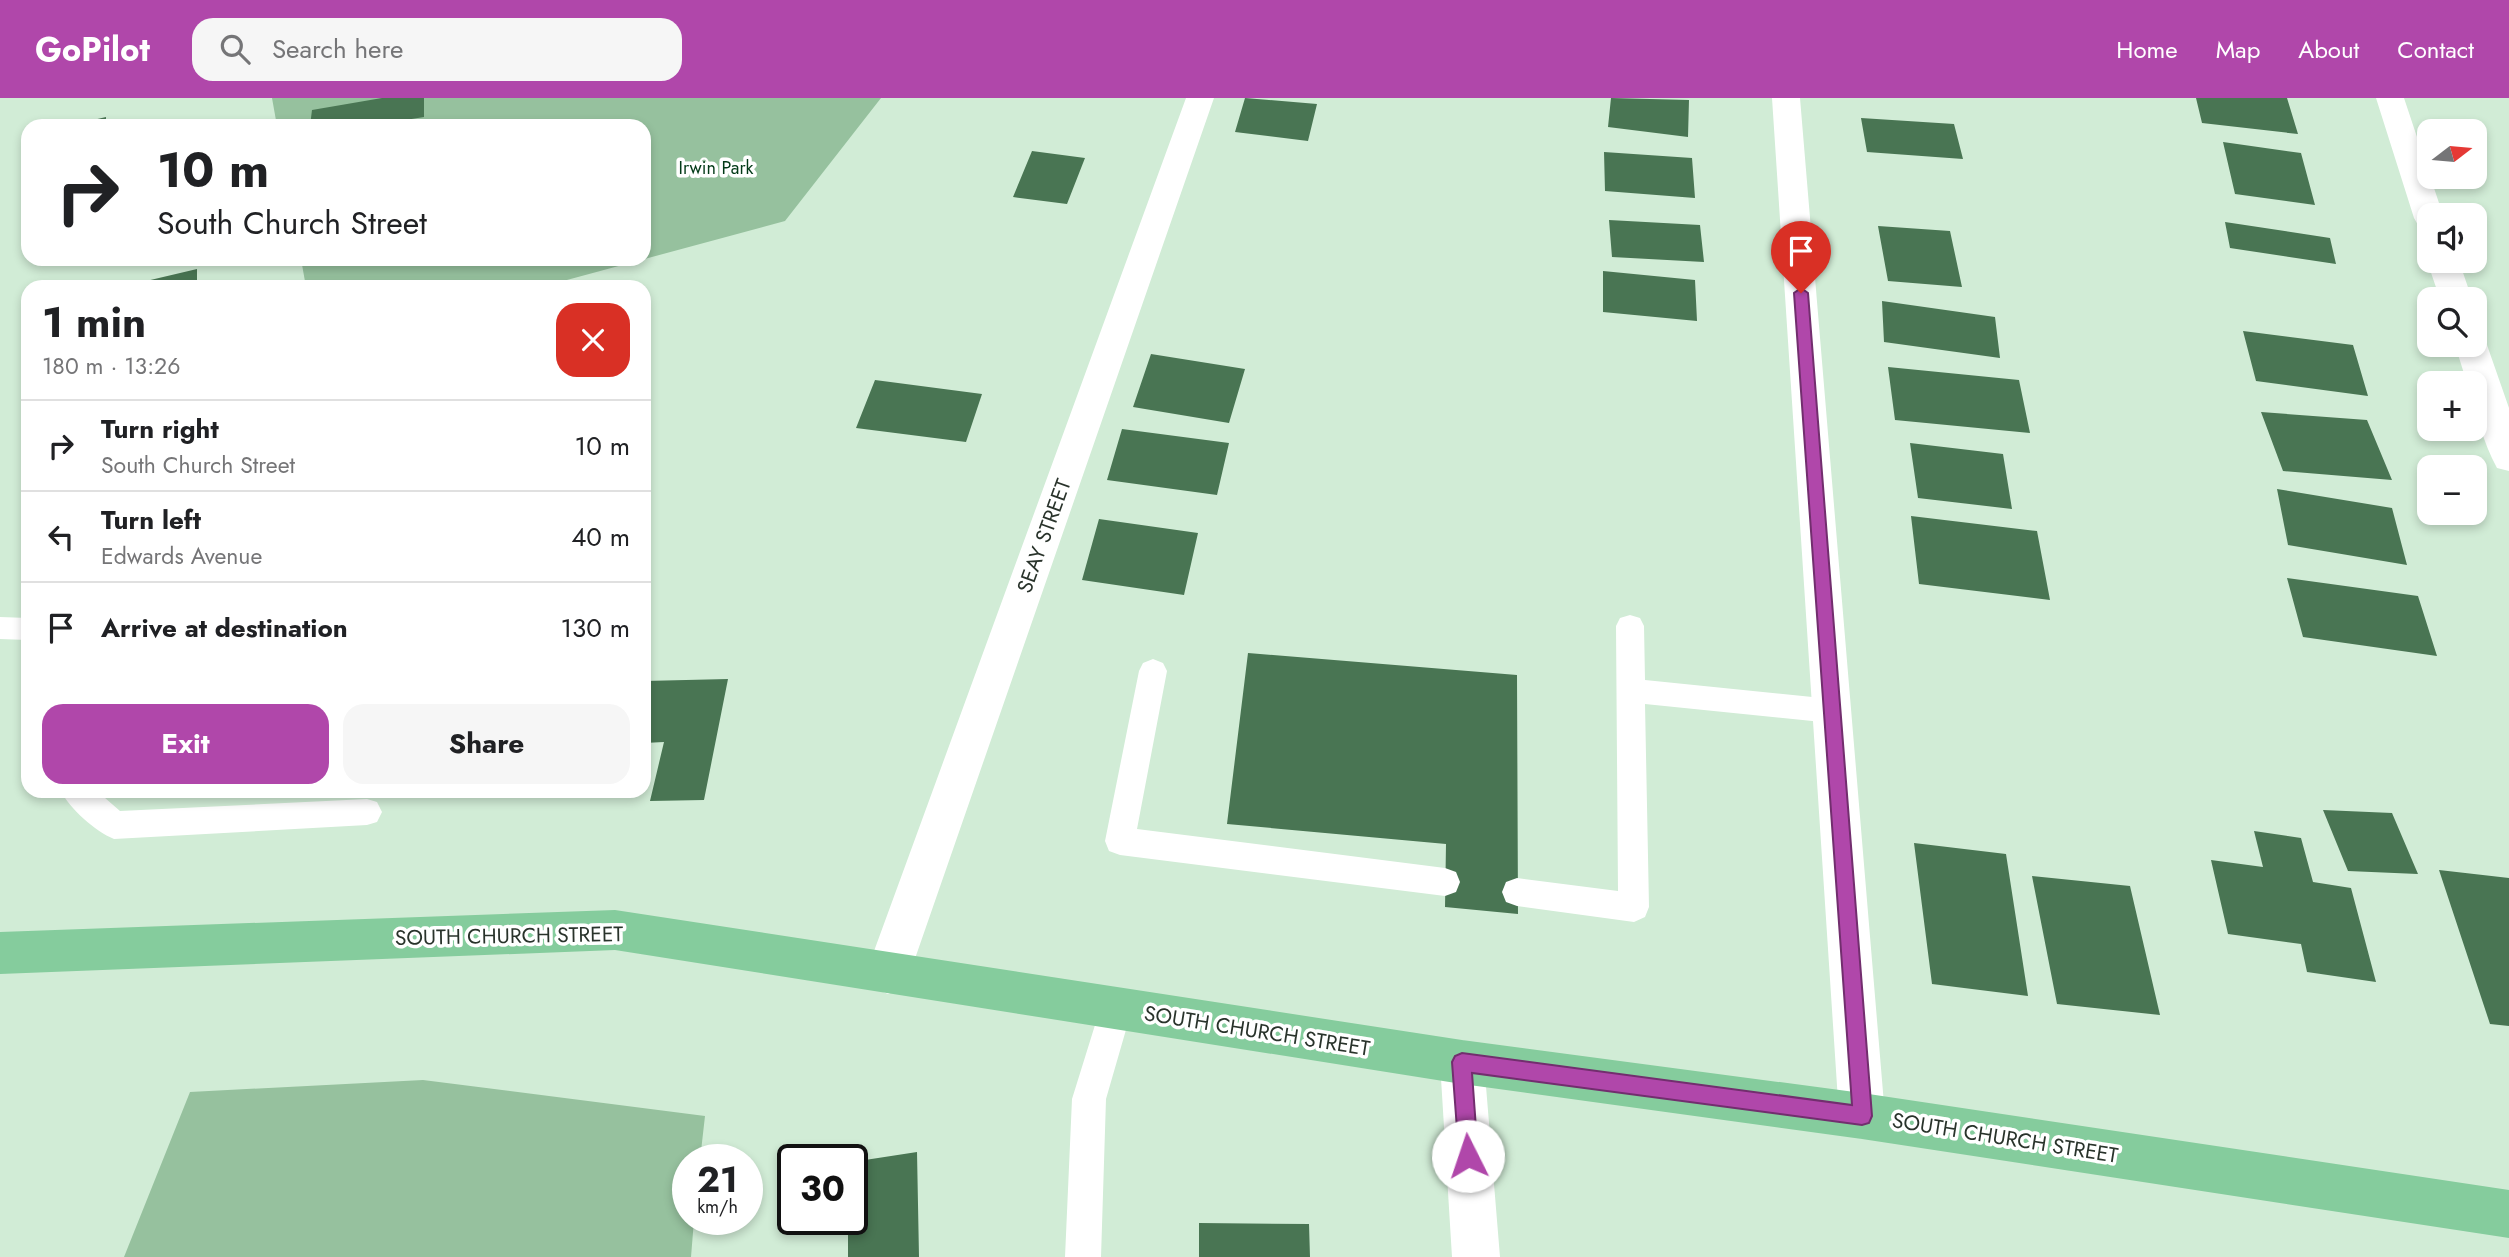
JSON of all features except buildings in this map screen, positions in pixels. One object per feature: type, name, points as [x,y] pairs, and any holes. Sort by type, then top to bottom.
[{"type":"main road","name":"SOUTH CHURCH STREET","points":[[0,953],[615,930],[1462,1062],[1862,1116],[2509,1214]]},
{"type":"street","name":"SEAY STREET","points":[[888,973],[1200,98]]},
{"type":"street","points":[[1786,98],[1862,1116]]},
{"type":"street","points":[[2390,98],[2424,203]]},
{"type":"street","points":[[2475,357],[2509,457]]},
{"type":"street","points":[[1462,1062],[1476,1257]]},
{"type":"lane","points":[[1517,892],[1634,907],[1630,626]]},
{"type":"lane","points":[[0,628],[21,629]]},
{"type":"lane","points":[[1153,671],[1120,841],[1445,882]]},
{"type":"lane","points":[[1632,691],[1832,711]]},
{"type":"lane","points":[[84,798],[114,825],[367,812]]},
{"type":"lane","points":[[1083,1257],[1089,1099],[1116,1009]]},
{"type":"green space","name":"Irwin Park","points":[[272,98],[881,98],[785,221],[651,257],[651,119],[276,119]]},
{"type":"green space","name":"Irwin Park","points":[[302,266],[619,266],[567,280],[305,280]]},
{"type":"green space","points":[[423,1080],[705,1116],[702,1144],[672,1144],[672,1235],[693,1235],[691,1257],[124,1257],[190,1092]]},
{"type":"route","points":[[1468,1156],[1462,1062],[1862,1116],[1801,293]]}]
